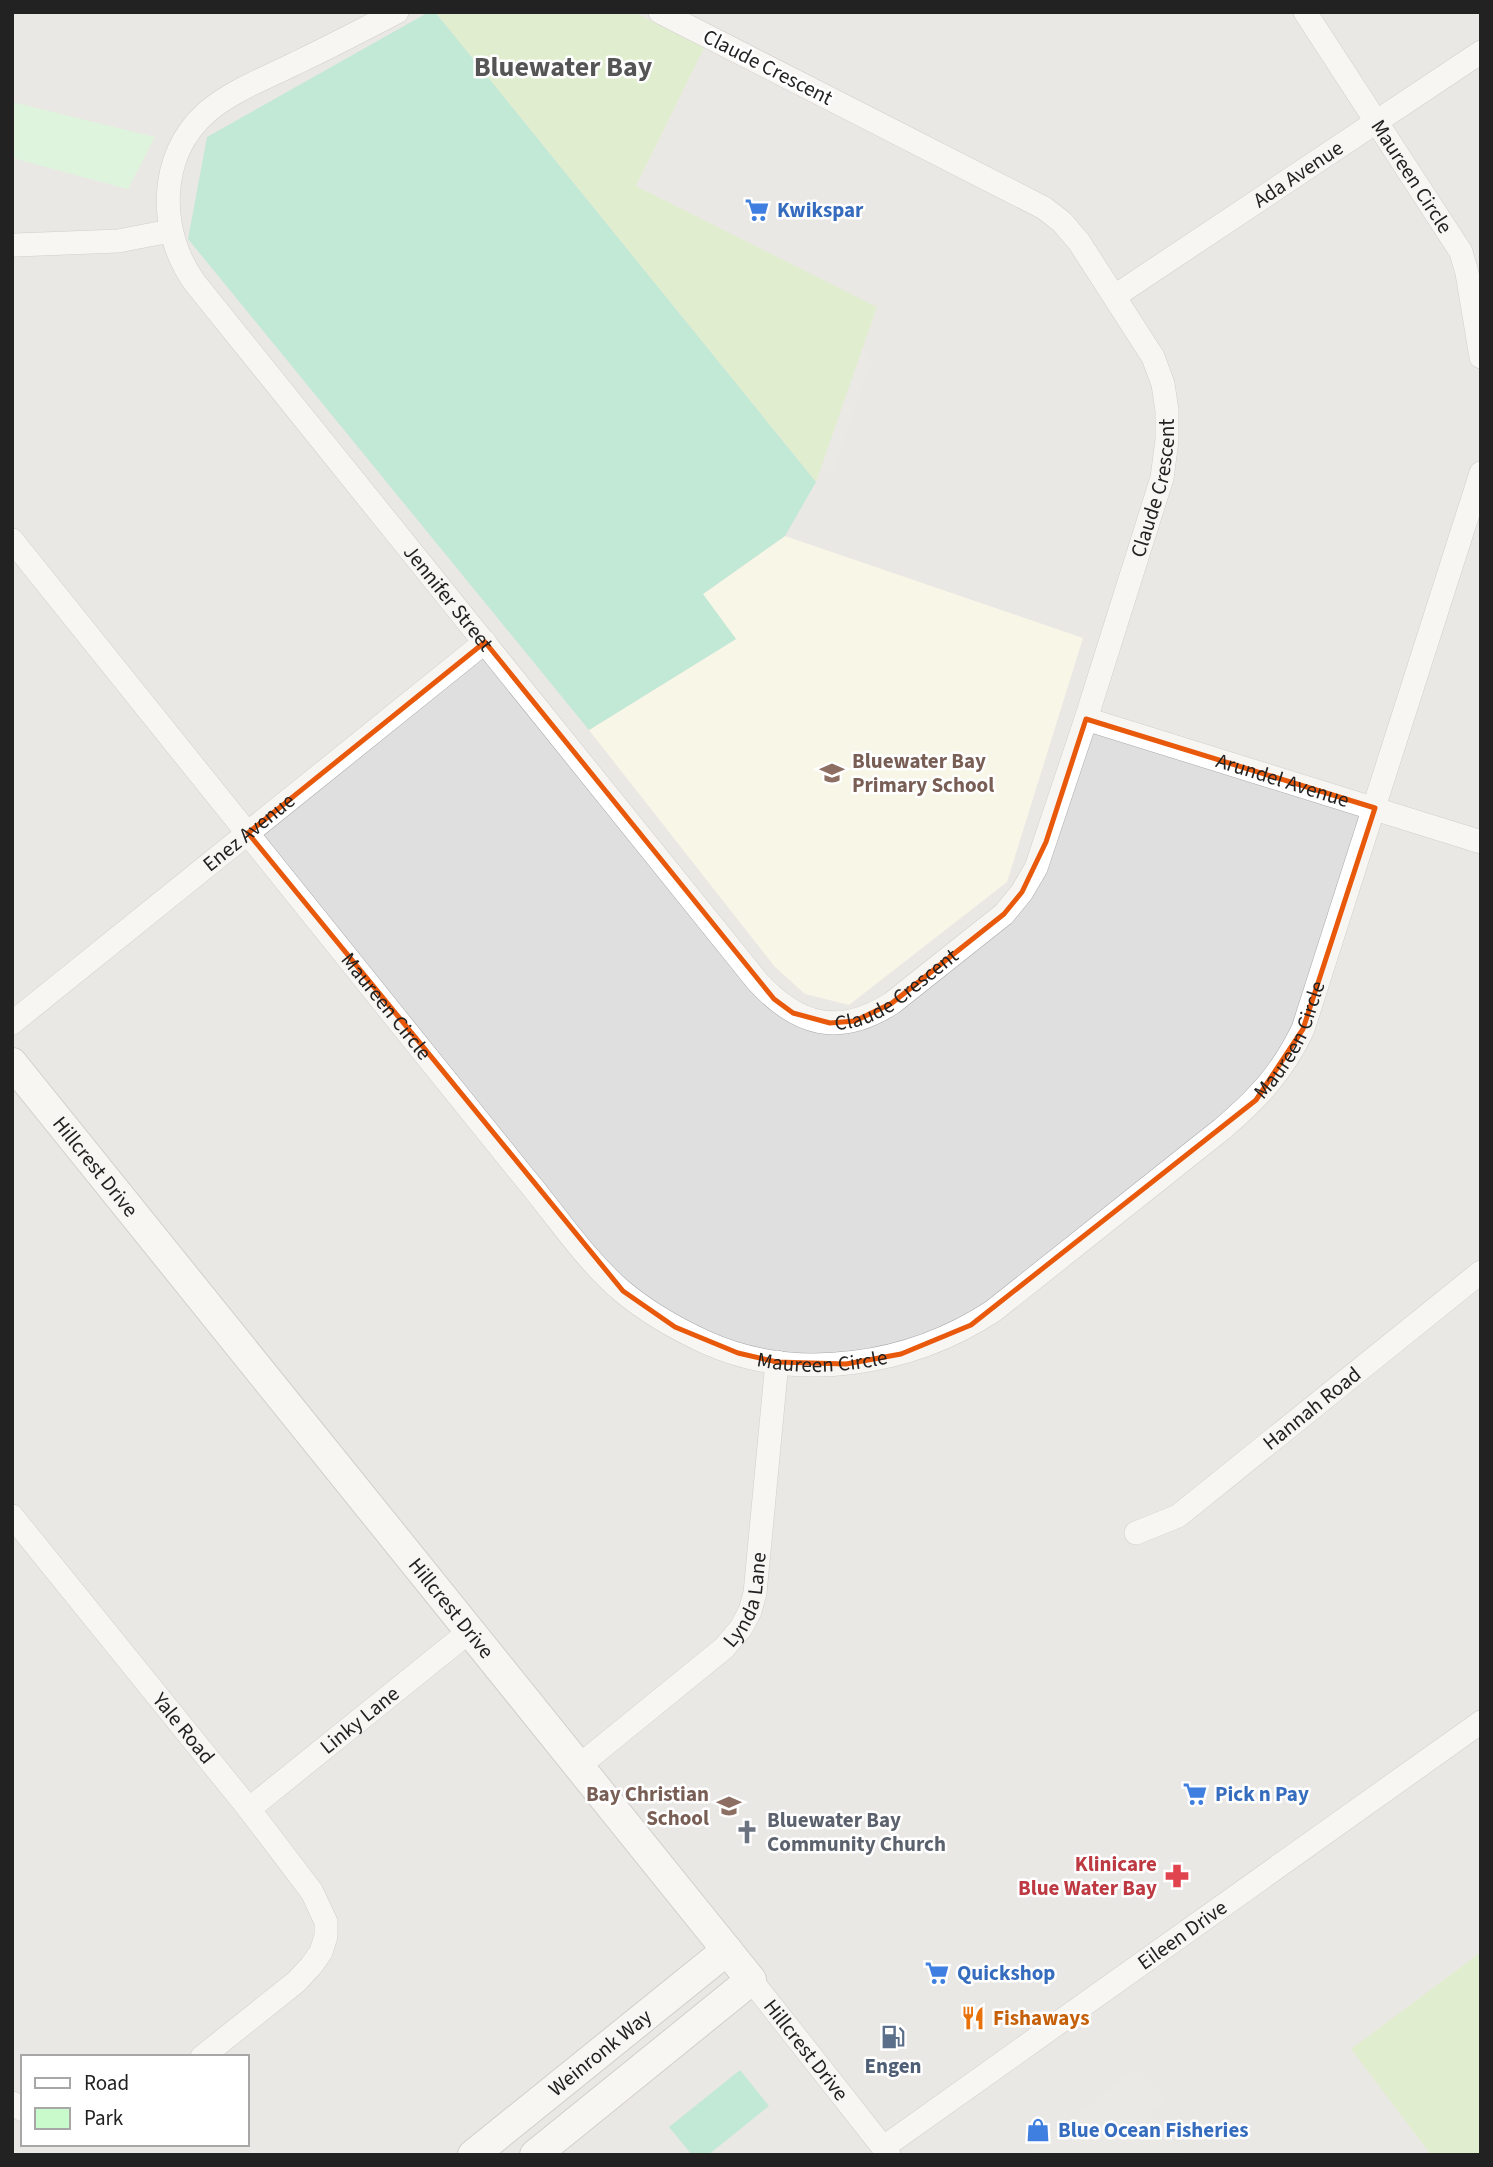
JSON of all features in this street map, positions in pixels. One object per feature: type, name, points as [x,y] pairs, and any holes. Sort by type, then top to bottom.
[{"type":"street","name":"Jennifer Street","points":[[397,12],[239,91],[204,115],[178,152],[170,175],[167,200],[170,231],[177,253],[195,283],[757,981]]},
{"type":"street","name":"Claude Crescent","points":[[660,12],[1044,208],[1062,222],[1079,242],[1153,358],[1163,384],[1167,411],[1167,440],[1162,478],[1036,868],[1022,892],[1004,914],[892,1003],[855,1021],[830,1023],[793,1013],[774,999],[757,981]]},
{"type":"street","name":"Maureen Circle","points":[[1305,12],[1461,252],[1481,357]]},
{"type":"street","name":"Ada Avenue","points":[[1115,296],[1481,52]]},
{"type":"street","points":[[14,245],[118,241],[170,231]]},
{"type":"street","name":"Maureen Circle","points":[[12,540],[498,1145],[610,1278],[642,1305],[706,1343],[777,1362],[846,1364],[923,1346],[971,1325],[1022,1290],[1256,1100],[1284,1064],[1303,1029],[1481,473]]},
{"type":"street","name":"Enez Avenue","points":[[12,1023],[485,642]]},
{"type":"street","name":"Arundel Avenue","points":[[1086,719],[1481,842]]},
{"type":"street","name":"Hillcrest Drive","points":[[12,1063],[887,2151]]},
{"type":"street","name":"Hannah Road","points":[[1136,1533],[1178,1516],[1481,1272]]},
{"type":"street","name":"Lynda Lane","points":[[579,1766],[724,1648],[741,1628],[750,1611],[758,1570],[777,1362]]},
{"type":"street","name":"Yale Road","points":[[12,1516],[249,1809],[312,1892],[326,1922],[326,1936],[321,1952],[312,1966],[296,1982],[205,2055]]},
{"type":"street","name":"Linky Lane","points":[[249,1809],[470,1631]]},
{"type":"street","name":"Eileen Drive","points":[[887,2151],[1481,1722]]},
{"type":"street","name":"Weinronk Way","points":[[473,2155],[727,1950]]},
{"type":"street","name":"Weinronk Way","points":[[535,2155],[751,1980]]},
{"type":"highlighted area","points":[[485,642],[774,999],[793,1013],[830,1023],[855,1021],[892,1003],[1004,914],[1022,892],[1046,842],[1086,719],[1375,808],[1303,1029],[1256,1100],[971,1325],[901,1354],[846,1364],[777,1362],[738,1353],[675,1327],[623,1291],[248,833]]},
{"type":"shaded area","points":[[12,12],[1481,12],[1481,1952],[1352,2049],[1431,2155],[12,2155]]},
{"type":"shaded area","points":[[863,348],[872,361],[832,477],[822,466]]},
{"type":"shaded area","name":"Bluewater Bay Primary School","points":[[785,536],[1083,638],[1007,882],[849,1005],[805,994],[775,967],[589,730],[736,639],[702,595]]},
{"type":"shaded area","points":[[1137,2066],[1167,2100],[1151,2114],[1186,2155],[1027,2155]]},
{"type":"green space","points":[[429,12],[435,12],[816,482],[785,536],[703,594],[736,639],[589,730],[188,239],[207,137]]},
{"type":"green space","points":[[435,12],[634,12],[704,48],[636,186],[877,307],[816,482]]},
{"type":"green space","points":[[12,102],[155,137],[128,189],[12,158]]},
{"type":"green space","points":[[1481,1952],[1481,2155],[1431,2155],[1351,2049]]},
{"type":"green space","points":[[740,2070],[769,2106],[708,2155],[692,2155],[669,2127]]},
{"type":"place","name":"Kwikspar","points":[[757,210]]},
{"type":"place","name":"Bluewater Bay Primary School","points":[[832,773]]},
{"type":"place","name":"Pick n Pay","points":[[1195,1794]]},
{"type":"place","name":"Bay Christian School","points":[[729,1806]]},
{"type":"place","name":"Bluewater Bay Community Church","points":[[747,1832]]},
{"type":"place","name":"Klinicare Blue Water Bay","points":[[1177,1876]]},
{"type":"place","name":"Quickshop","points":[[937,1973]]},
{"type":"place","name":"Fishaways","points":[[973,2018]]},
{"type":"place","name":"Engen","points":[[893,2037]]},
{"type":"place","name":"Blue Ocean Fisheries","points":[[1038,2130]]},
{"type":"district","name":"Bluewater Bay","points":[[563,67]]}]
